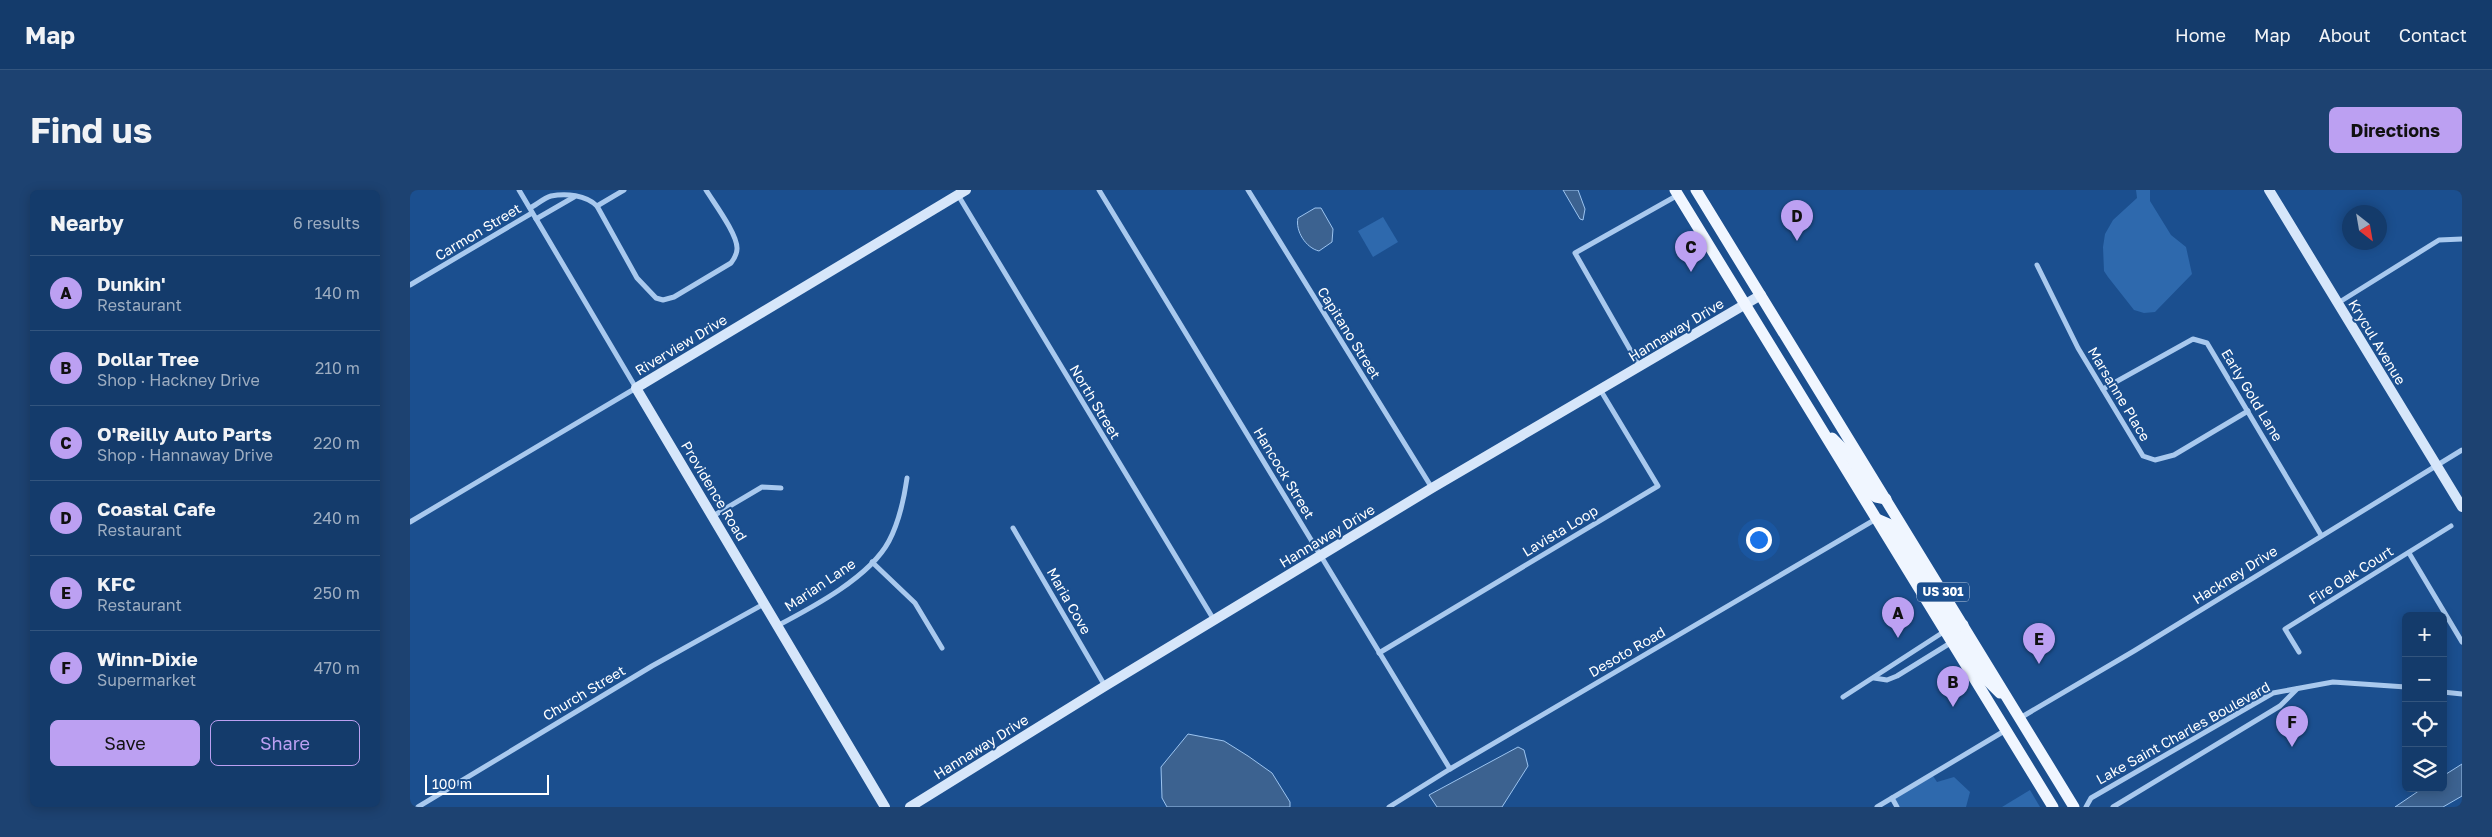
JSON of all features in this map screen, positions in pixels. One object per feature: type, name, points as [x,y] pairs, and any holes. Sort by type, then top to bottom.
[{"type":"main road","points":[[1691,190],[1699,195]]},
{"type":"main road","name":"US 301","points":[[1677,192],[2053,807]]},
{"type":"main road","name":"US 301","points":[[1699,195],[2074,807]]},
{"type":"main road","points":[[1822,429],[1850,456],[1872,494],[1876,498],[1886,499]]},
{"type":"main road","points":[[1877,519],[1891,525],[1924,578],[1950,604]]},
{"type":"main road","points":[[1909,572],[1932,593],[1953,625],[1957,627],[1963,625]]},
{"type":"main road","points":[[1945,631],[1950,631],[1960,638],[1986,679],[2010,703]]},
{"type":"street","name":"Providence Road","points":[[519,190],[885,807]]},
{"type":"street","points":[[598,206],[624,190]]},
{"type":"street","points":[[536,219],[575,196],[590,199],[598,206],[637,278],[650,294],[662,300],[668,299],[731,263],[738,250],[735,239],[706,190]]},
{"type":"street","name":"Hancock Street","points":[[1099,190],[1450,769]]},
{"type":"street","name":"Capitano Street","points":[[1248,190],[1432,488]]},
{"type":"street","name":"Krycul Avenue","points":[[2269,190],[2462,507]]},
{"type":"street","name":"Riverview Drive","points":[[410,522],[962,192]]},
{"type":"street","name":"North Street","points":[[962,192],[1214,620]]},
{"type":"street","points":[[1640,367],[1575,253],[1677,192]]},
{"type":"street","name":"Carmon Street","points":[[410,285],[531,211],[551,196],[575,196]]},
{"type":"street","points":[[2337,303],[2439,240],[2462,238]]},
{"type":"street","name":"Marsanne Place","points":[[2038,265],[2078,348],[2143,456],[2155,460],[2174,455],[2248,411]]},
{"type":"street","name":"Hannaway Drive","points":[[910,807],[1105,686],[1432,488],[1761,296]]},
{"type":"street","name":"Early Gold Lane","points":[[2103,389],[2193,339],[2207,343],[2321,535]]},
{"type":"street","name":"Lavista Loop","points":[[1379,653],[1658,486],[1601,391]]},
{"type":"street","name":"Hackney Drive","points":[[2020,718],[2134,651],[2462,450]]},
{"type":"street","name":"Marian Lane","points":[[778,626],[846,584],[872,562],[889,541],[904,501],[906,478]]},
{"type":"street","points":[[713,516],[762,487],[781,488]]},
{"type":"street","name":"Desoto Road","points":[[1389,807],[1450,769],[1877,519]]},
{"type":"street","name":"Fire Oak Court","points":[[2299,652],[2285,629],[2451,526]]},
{"type":"street","name":"Maria Cove","points":[[1013,528],[1105,686]]},
{"type":"street","points":[[2409,552],[2462,642]]},
{"type":"street","points":[[872,562],[915,603],[942,648]]},
{"type":"street","name":"Church Street","points":[[418,807],[652,666],[765,604]]},
{"type":"street","points":[[1844,697],[1945,631]]},
{"type":"street","points":[[1873,678],[1887,680],[1897,676],[1952,642]]},
{"type":"street","name":"Lake Saint Charles Boulevard","points":[[2086,807],[2091,798],[2273,693],[2333,682],[2402,687]]},
{"type":"street","name":"Lake Saint Charles Boulevard","points":[[2113,807],[2280,706],[2298,688]]},
{"type":"street","points":[[2447,692],[2462,694]]},
{"type":"street","points":[[1877,807],[2006,730]]},
{"type":"street","points":[[1892,798],[1897,807]]},
{"type":"shaded area","points":[[1563,190],[1578,190],[1585,209],[1583,220],[1580,219]]},
{"type":"shaded area","points":[[2136,190],[2150,190],[2150,201],[2171,235],[2186,247],[2192,274],[2155,312],[2144,313],[2134,310],[2104,271],[2103,247],[2105,234],[2113,220],[2137,198]]},
{"type":"shaded area","points":[[1315,208],[1321,208],[1333,229],[1332,242],[1319,251],[1306,243],[1298,228],[1298,218]]},
{"type":"shaded area","points":[[1383,217],[1398,242],[1373,257],[1358,231]]},
{"type":"shaded area","points":[[1188,734],[1224,741],[1272,773],[1290,802],[1290,807],[1167,807],[1162,798],[1161,767]]},
{"type":"shaded area","points":[[1518,747],[1524,750],[1528,766],[1502,807],[1437,807],[1429,795]]},
{"type":"shaded area","points":[[2462,764],[2462,796],[2443,807],[2395,807],[2417,792],[2447,792],[2447,773]]},
{"type":"shaded area","points":[[1933,776],[1937,782],[1954,777],[1970,792],[1966,807],[1898,807],[1893,799]]},
{"type":"shaded area","points":[[2030,790],[2040,807],[2002,807]]},
{"type":"place","name":"Coastal Cafe","points":[[1797,241]]},
{"type":"place","name":"O'Reilly Auto Parts","points":[[1691,272]]},
{"type":"place","name":"Dunkin'","points":[[1898,638]]},
{"type":"place","name":"KFC","points":[[2039,664]]},
{"type":"place","name":"Dollar Tree","points":[[1953,707]]},
{"type":"place","name":"Winn-Dixie","points":[[2292,747]]}]
